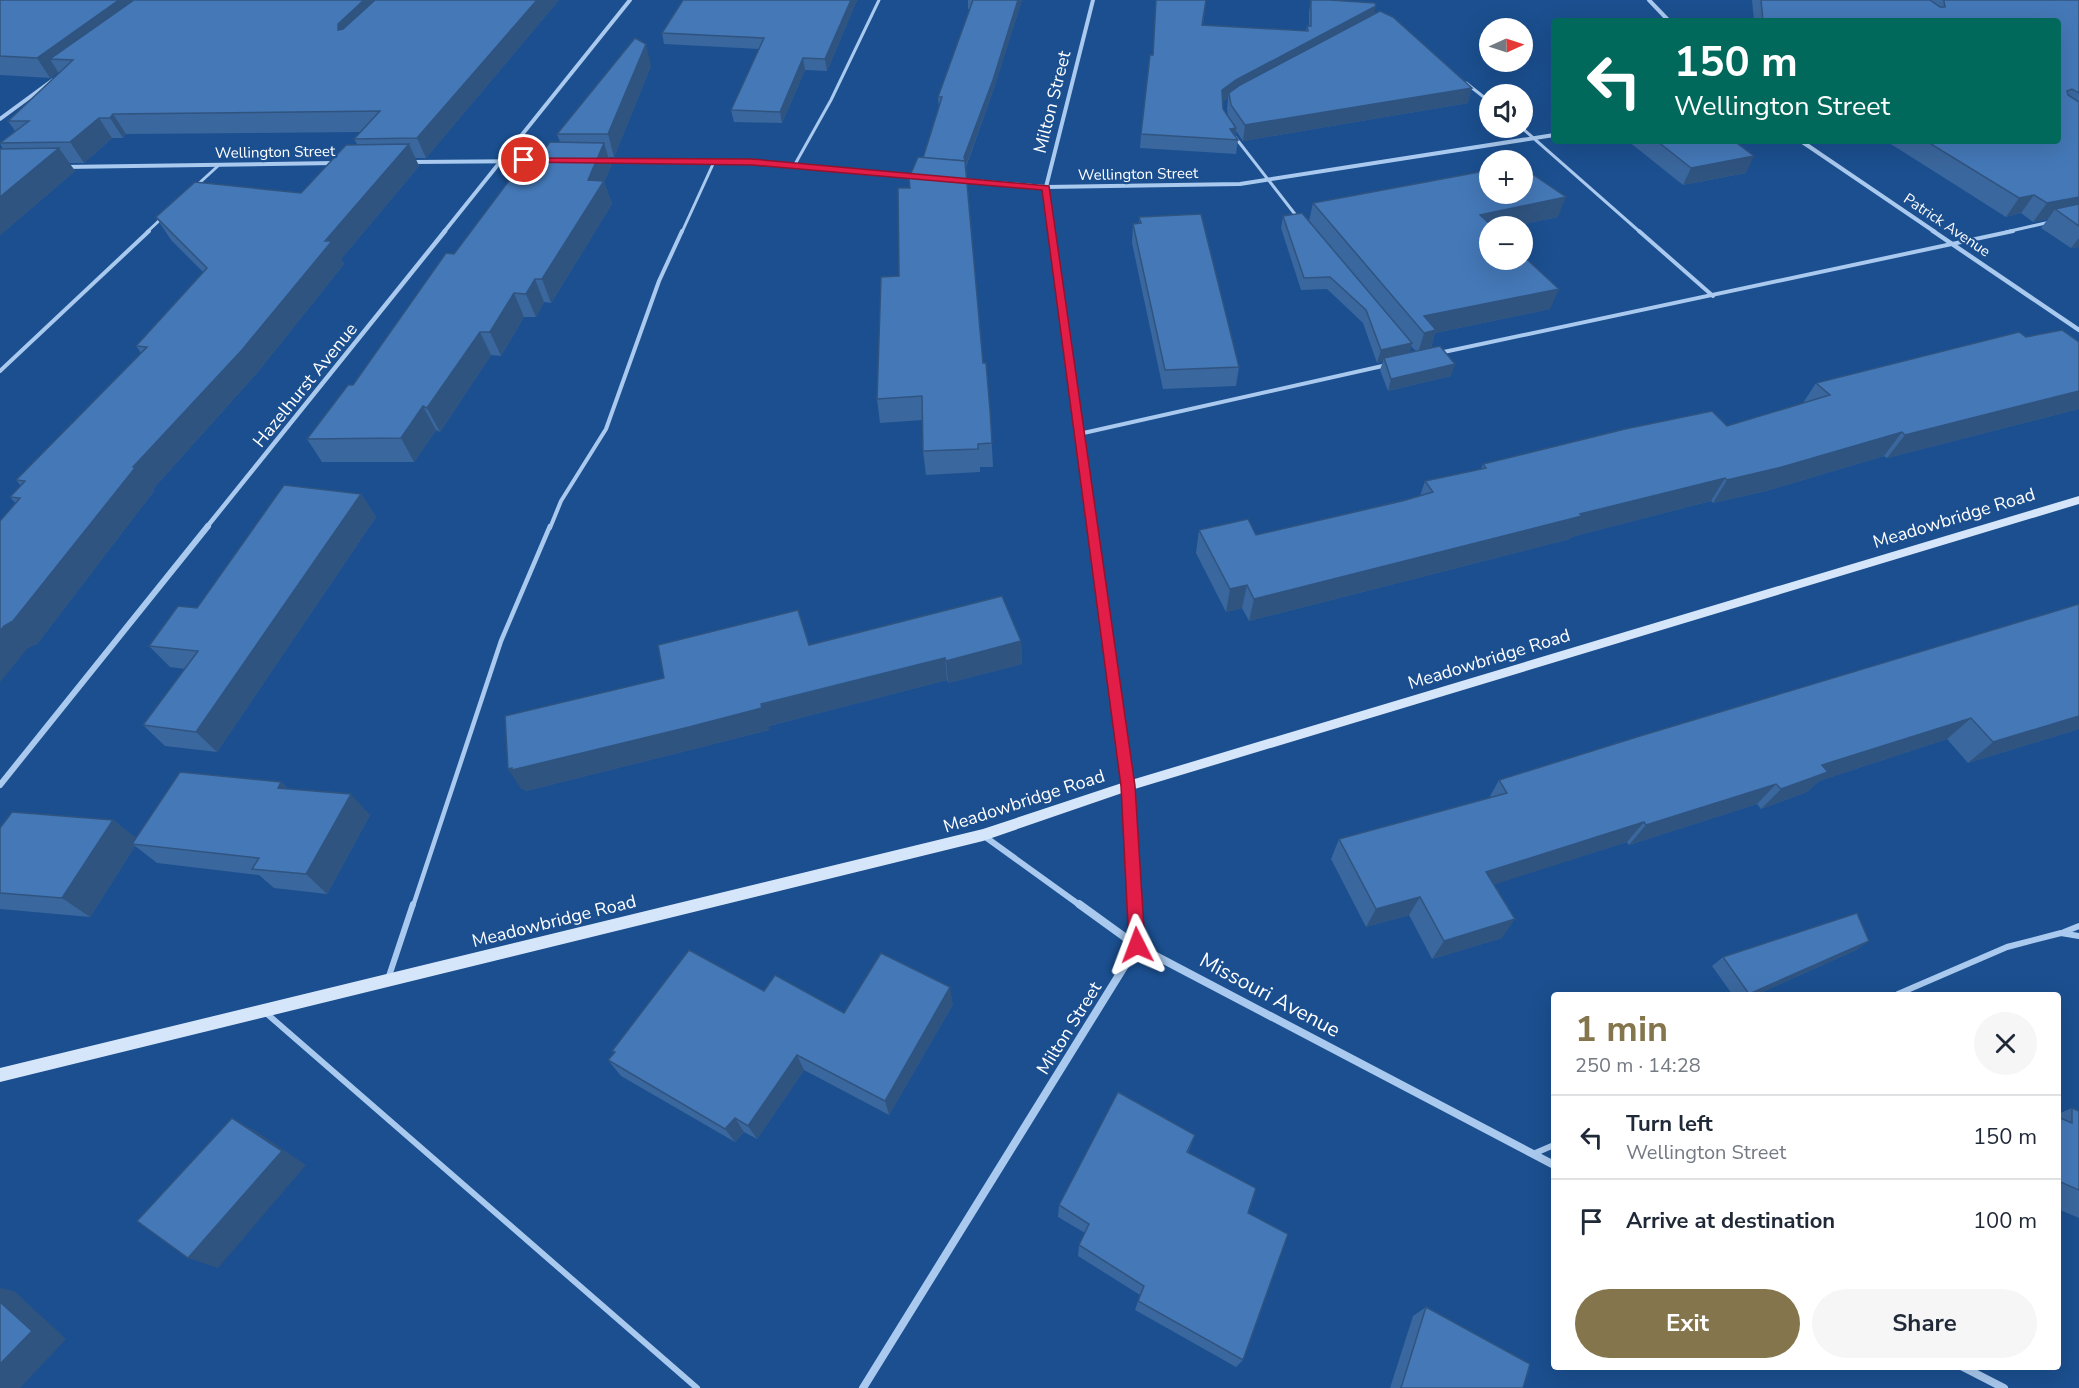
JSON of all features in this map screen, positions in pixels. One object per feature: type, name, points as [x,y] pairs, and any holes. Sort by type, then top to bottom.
[{"type":"main road","name":"Meadowbridge Road","points":[[0,1075],[983,836],[1128,786],[2079,500]]},
{"type":"street","name":"Hazelhurst Avenue","points":[[0,785],[630,0]]},
{"type":"street","name":"Milton Street","points":[[863,1388],[1137,945],[1128,786],[1046,188],[1093,0]]},
{"type":"street","points":[[1649,0],[1666,18]]},
{"type":"street","points":[[0,119],[58,77]]},
{"type":"street","name":"Wellington Street","points":[[958,180],[1046,188],[1240,184],[1551,135]]},
{"type":"street","name":"Patrick Avenue","points":[[1805,144],[2079,330]]},
{"type":"street","points":[[405,162],[547,161]]},
{"type":"street","points":[[595,161],[714,162],[923,177]]},
{"type":"street","name":"Wellington Street","points":[[58,167],[346,163]]},
{"type":"street","name":"Missouri Avenue","points":[[983,836],[1137,945],[1551,1163]]},
{"type":"street","points":[[1968,1370],[2004,1388]]},
{"type":"lane","points":[[794,166],[831,100],[879,0]]},
{"type":"lane","points":[[1458,76],[1479,93]]},
{"type":"lane","points":[[1231,130],[1299,219]]},
{"type":"lane","points":[[1535,138],[1713,296]]},
{"type":"lane","points":[[387,981],[501,641],[561,501],[606,429],[659,281],[714,162]]},
{"type":"lane","points":[[188,193],[219,165]]},
{"type":"lane","points":[[0,370],[163,218]]},
{"type":"lane","points":[[1428,356],[2058,220]]},
{"type":"lane","points":[[1079,434],[1394,363]]},
{"type":"lane","points":[[1904,992],[2007,947],[2079,926]]},
{"type":"lane","points":[[2061,933],[2079,936]]},
{"type":"lane","points":[[264,1011],[697,1388]]},
{"type":"lane","points":[[1533,1154],[1551,1146]]},
{"type":"building","points":[[0,0],[119,0],[37,58],[0,56]]},
{"type":"building","points":[[134,0],[364,0],[338,24],[338,30],[343,29],[375,0],[537,0],[417,138],[354,139],[380,111],[113,114],[110,118],[99,118],[70,142],[0,143],[29,121],[8,121],[73,60],[50,59]]},
{"type":"building","points":[[683,0],[851,0],[825,59],[803,58],[780,112],[731,110],[764,38],[662,33]]},
{"type":"building","points":[[973,0],[1018,0],[993,80],[964,157],[965,161],[923,158],[942,97],[938,97]]},
{"type":"building","points":[[1156,0],[1206,0],[1202,25],[1308,31],[1307,26],[1311,26],[1311,0],[1375,3],[1376,6],[1236,80],[1222,90],[1223,109],[1236,128],[1230,129],[1238,140],[1141,134],[1150,55],[1153,55]]},
{"type":"building","points":[[1761,0],[1930,0],[1940,7],[1945,7],[1943,0],[2079,0],[2079,93],[2072,89],[2067,91],[2068,95],[2079,102],[2079,197],[2047,203],[2034,195],[2019,198],[1931,144],[2061,144],[2061,18],[1763,18]]},
{"type":"building","points":[[1380,11],[1393,17],[1472,88],[1245,125],[1231,105],[1229,93]]},
{"type":"building","points":[[635,38],[646,44],[608,134],[557,134]]},
{"type":"building","points":[[550,142],[604,143],[588,180],[604,181],[542,279],[535,279],[526,294],[514,293],[490,332],[480,332],[427,408],[423,406],[401,438],[307,439],[348,385],[353,385],[446,253],[454,254],[517,170],[528,170]]},
{"type":"building","points":[[409,144],[325,241],[332,241],[242,350],[133,467],[135,468],[13,621],[0,631],[0,521],[20,498],[10,497],[25,481],[16,480],[147,347],[136,346],[207,268],[156,217],[195,182],[301,193],[346,145]]},
{"type":"building","points":[[1661,144],[1738,144],[1754,156],[1691,168]]},
{"type":"building","points":[[59,148],[0,197],[0,149]]},
{"type":"building","points":[[918,157],[965,161],[992,443],[978,444],[978,449],[923,451],[922,396],[877,399],[881,277],[899,276],[898,188],[910,188],[909,178]]},
{"type":"building","points":[[1479,172],[1479,204],[1533,204],[1479,216],[1479,270],[1533,270],[1533,265],[1559,289],[1424,316],[1436,330],[1424,333],[1313,203]]},
{"type":"building","points":[[1533,174],[1566,197],[1533,204]]},
{"type":"building","points":[[2079,204],[2079,226],[2055,209]]},
{"type":"building","points":[[1302,213],[1412,343],[1381,350],[1366,310],[1330,277],[1304,278],[1283,216]]},
{"type":"building","points":[[1201,214],[1239,367],[1165,370],[1133,224],[1141,223],[1139,217]]},
{"type":"building","points":[[2062,330],[2079,342],[2079,391],[1905,435],[1902,432],[1782,467],[1727,480],[1725,478],[1580,514],[1582,516],[1254,599],[1247,585],[1230,589],[1199,530],[1248,519],[1256,535],[1433,492],[1425,481],[1486,468],[1483,464],[1625,429],[1712,411],[1727,426],[1830,395],[1816,383],[2019,332],[2026,337]]},
{"type":"building","points":[[1440,346],[1455,364],[1391,379],[1384,358]]},
{"type":"building","points":[[284,485],[361,494],[196,732],[143,725],[198,651],[149,646],[178,606],[197,608]]},
{"type":"building","points":[[1002,596],[1021,641],[761,704],[762,708],[689,727],[512,770],[512,768],[508,769],[505,716],[664,678],[658,645],[798,610],[809,645]]},
{"type":"building","points":[[2079,604],[2079,716],[1993,742],[1971,718],[1822,765],[1828,772],[1781,789],[1776,784],[1646,825],[1644,822],[1486,872],[1515,919],[1444,941],[1420,897],[1376,909],[1339,839],[1507,793],[1499,780]]},
{"type":"building","points":[[180,772],[281,782],[278,788],[351,794],[306,874],[252,869],[259,858],[132,844]]},
{"type":"building","points":[[12,812],[113,820],[62,898],[0,893],[0,828]]},
{"type":"building","points":[[1857,913],[1869,941],[1754,992],[1748,992],[1723,957]]},
{"type":"building","points":[[689,950],[764,991],[775,975],[844,1013],[881,953],[950,987],[885,1101],[797,1055],[748,1126],[735,1118],[725,1129],[608,1060],[615,1052],[612,1051]]},
{"type":"building","points":[[1118,1092],[1195,1135],[1187,1152],[1256,1188],[1248,1213],[1288,1234],[1243,1360],[1138,1301],[1144,1286],[1079,1245],[1089,1224],[1059,1205]]},
{"type":"building","points":[[2072,1108],[2079,1111],[2079,1190],[2061,1182],[2061,1118],[2072,1123]]},
{"type":"building","points":[[232,1118],[282,1151],[188,1258],[137,1221]]},
{"type":"building","points":[[0,1302],[32,1331],[0,1364]]},
{"type":"building","points":[[1426,1307],[1530,1364],[1523,1388],[1401,1388]]},
{"type":"route","points":[[524,160],[752,162],[1046,188],[1128,786],[1137,945]]}]
